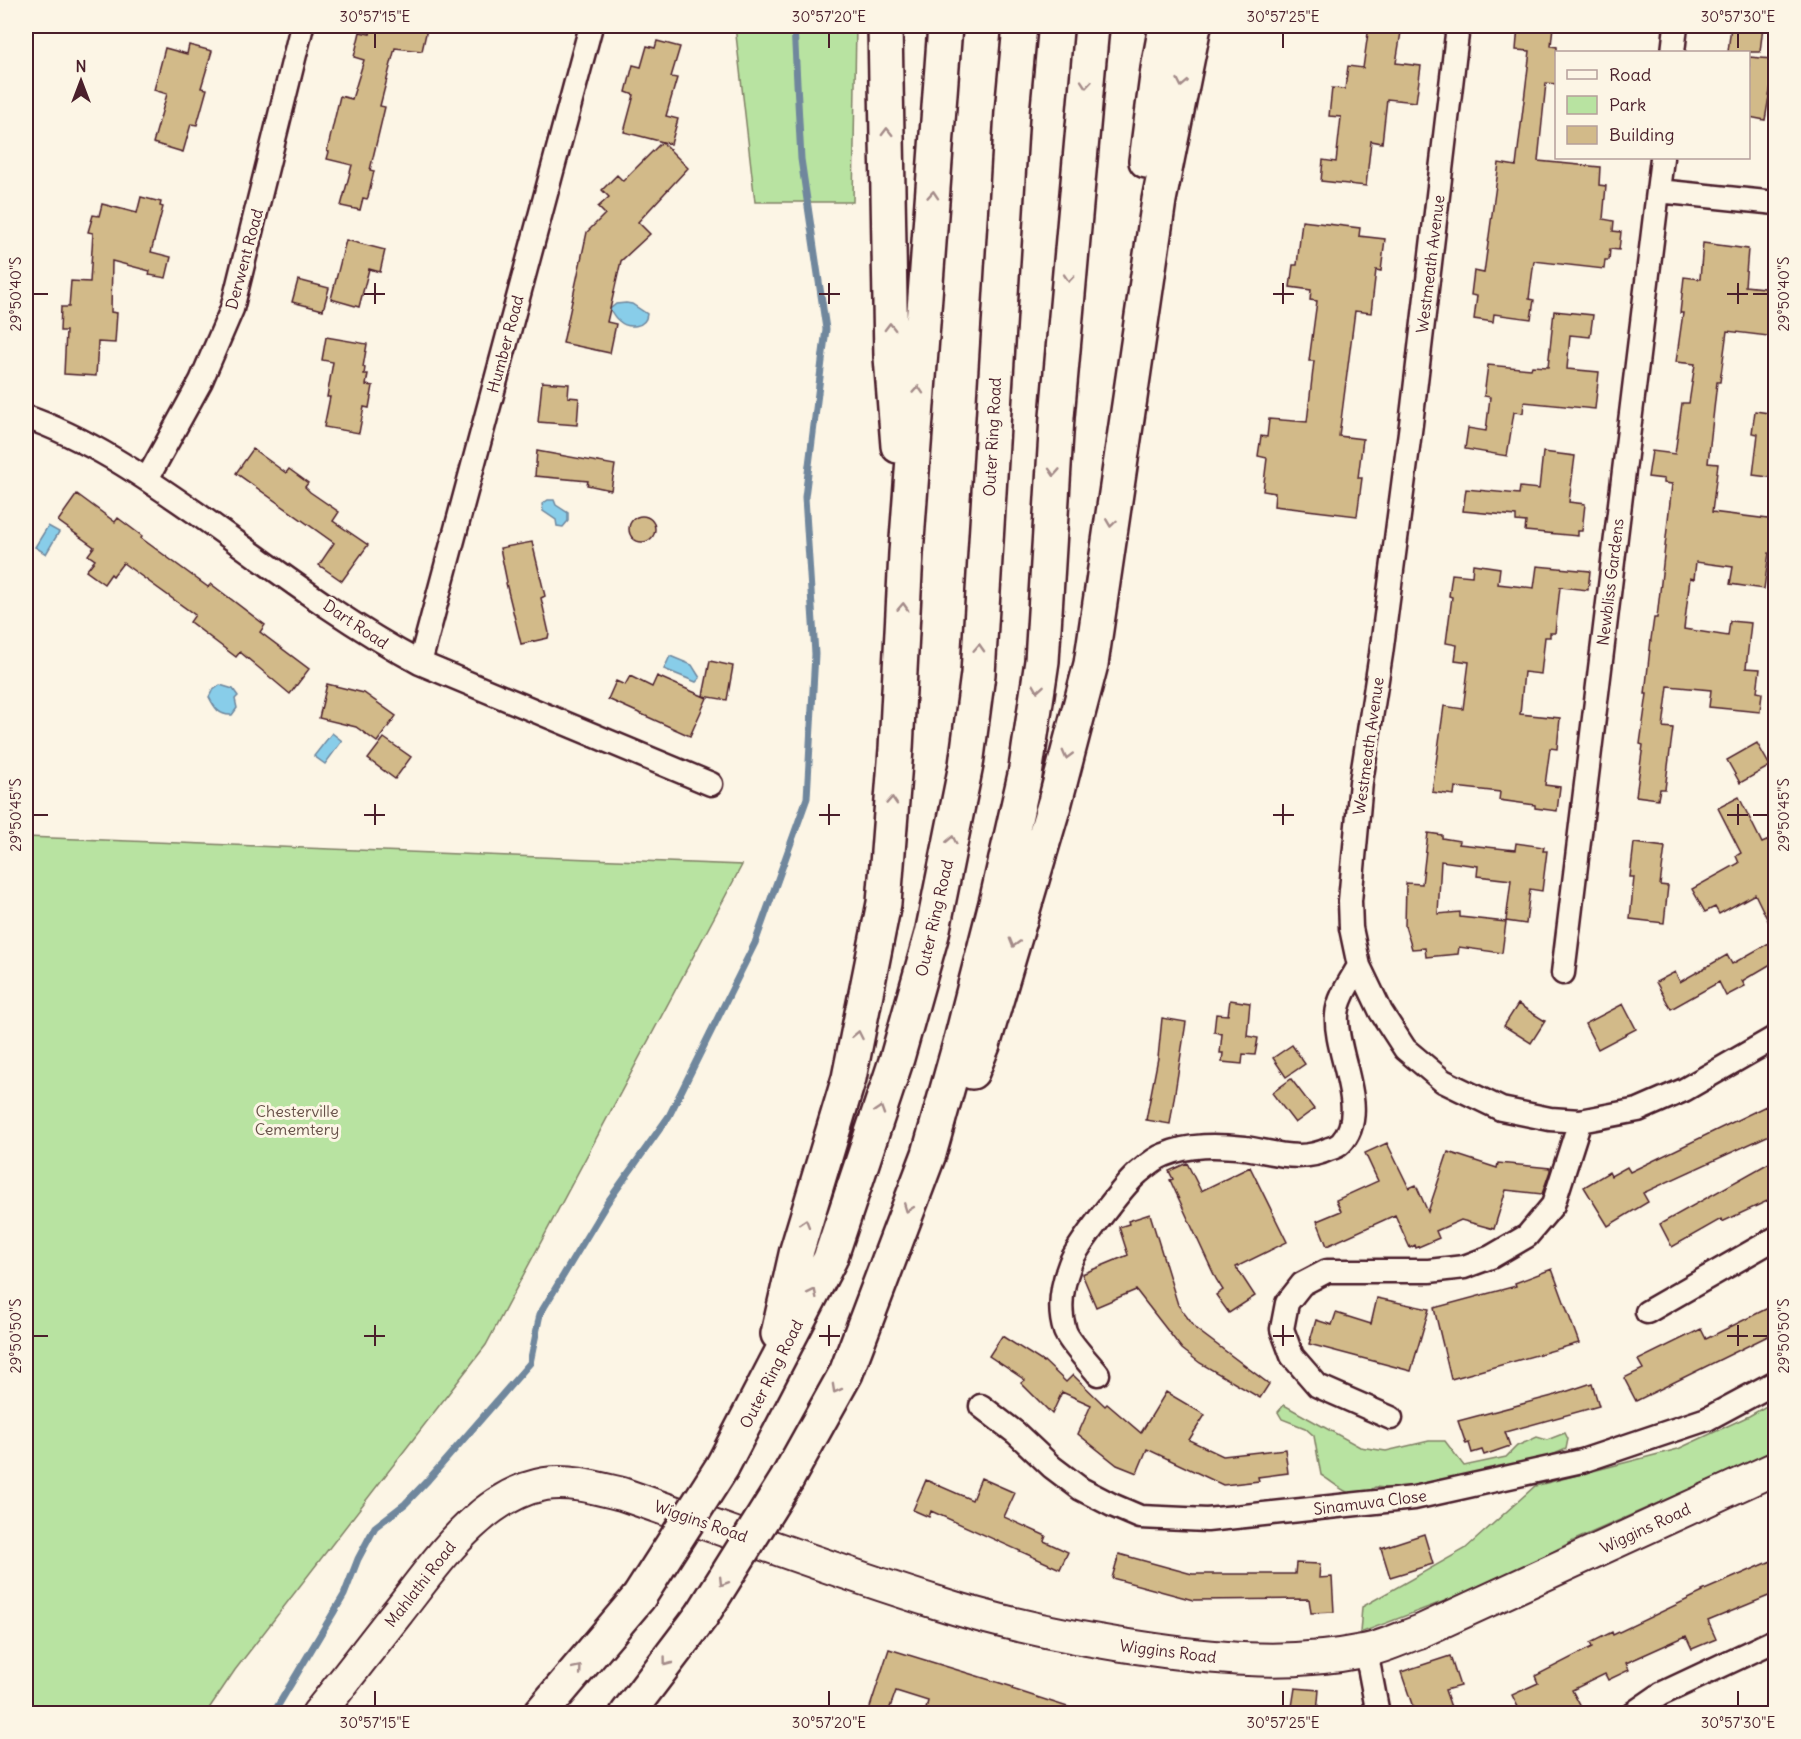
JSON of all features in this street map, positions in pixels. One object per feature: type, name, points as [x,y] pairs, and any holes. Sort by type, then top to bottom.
[{"type":"highway","points":[[885,26],[891,357],[906,553]]},
{"type":"highway","points":[[767,1382],[797,1250],[849,1078],[884,903],[896,749],[906,553],[945,26]]},
{"type":"highway","name":"Outer Ring Road","points":[[540,1713],[639,1597],[722,1467],[830,1259],[897,1058],[932,934],[966,765],[978,674],[1012,112],[1020,26]]},
{"type":"highway","points":[[627,1713],[702,1615],[788,1479],[846,1373],[929,1154],[961,1040],[996,903],[1025,775],[1042,661],[1057,417],[1092,26]]},
{"type":"highway","points":[[1119,465],[1139,220],[1158,69],[1166,26]]},
{"type":"highway","points":[[929,1154],[983,1046],[1055,802],[1091,664],[1159,200],[1194,26]]},
{"type":"street","name":"Derwent Road","points":[[147,479],[201,381],[232,309],[302,26]]},
{"type":"street","name":"Humber Road","points":[[420,663],[591,26]]},
{"type":"street","name":"Westmeath Avenue","points":[[1458,26],[1411,424],[1361,782],[1350,902],[1351,928],[1359,966],[1381,1012],[1405,1049],[1443,1081],[1501,1108],[1550,1119],[1580,1120],[1638,1110],[1684,1090],[1776,1037]]},
{"type":"street","points":[[1673,51],[1676,26]]},
{"type":"street","name":"Newbliss Gardens","points":[[1563,973],[1662,159]]},
{"type":"street","points":[[1658,191],[1776,203]]},
{"type":"street","name":"Dart Road","points":[[26,417],[90,445],[147,479],[374,639],[420,663],[711,784]]},
{"type":"street","points":[[1098,1374],[1065,1332],[1062,1290],[1071,1261],[1136,1174],[1162,1155],[1184,1148],[1207,1146],[1244,1148],[1291,1157],[1321,1154],[1340,1144],[1348,1131],[1353,1100],[1338,1038],[1336,1014],[1344,992],[1359,966]]},
{"type":"street","points":[[1391,1418],[1318,1386],[1292,1356],[1282,1329],[1287,1303],[1302,1284],[1327,1271],[1429,1270],[1464,1267],[1491,1257],[1527,1236],[1553,1205],[1580,1120]]},
{"type":"street","points":[[1647,1312],[1776,1238]]},
{"type":"street","name":"Sinamuva Close","points":[[981,1406],[1081,1489],[1140,1517],[1207,1520],[1414,1498],[1582,1461],[1707,1419],[1776,1382]]},
{"type":"street","name":"Wiggins Road","points":[[545,1484],[579,1484],[622,1494],[936,1603],[1017,1624],[1114,1645],[1199,1656],[1264,1661],[1320,1658],[1366,1651],[1419,1632],[1776,1468]]},
{"type":"street","name":"Mahlathi Road","points":[[318,1713],[453,1542],[481,1514],[516,1494],[545,1484]]},
{"type":"street","points":[[1632,1713],[1661,1694],[1776,1640]]},
{"type":"street","points":[[1366,1651],[1378,1713]]},
{"type":"green space","points":[[735,26],[856,26],[853,202],[755,202]]},
{"type":"green space","name":"Chesterville Cememtery","points":[[26,837],[742,865],[486,1345],[235,1670],[206,1713],[26,1713]]},
{"type":"green space","points":[[1775,1401],[1775,1451],[1577,1539],[1495,1582],[1360,1633],[1362,1607],[1465,1549],[1535,1486],[1678,1449],[1749,1416]]},
{"type":"green space","points":[[1284,1405],[1360,1447],[1386,1451],[1429,1441],[1445,1441],[1464,1466],[1506,1457],[1517,1446],[1537,1437],[1547,1440],[1565,1433],[1568,1439],[1566,1449],[1550,1456],[1407,1490],[1375,1487],[1367,1492],[1353,1494],[1341,1489],[1321,1475],[1314,1436],[1305,1428],[1282,1419],[1278,1412]]},
{"type":"water","points":[[616,304],[632,304],[647,314],[646,319],[636,326],[623,324],[610,309]]},
{"type":"water","points":[[548,500],[554,500],[556,505],[568,513],[568,521],[563,527],[557,526],[556,520],[543,511],[542,504]]},
{"type":"water","points":[[48,526],[59,532],[46,554],[35,547]]},
{"type":"water","points":[[670,656],[692,665],[700,678],[696,682],[664,669]]},
{"type":"water","points":[[220,685],[233,689],[238,696],[235,699],[237,708],[232,715],[220,712],[209,697],[212,691]]},
{"type":"water","points":[[332,733],[342,741],[325,764],[314,756]]},
{"type":"building","points":[[372,26],[413,26],[427,29],[422,51],[395,48],[380,106],[385,107],[370,170],[374,171],[368,197],[363,198],[360,210],[341,206],[352,165],[327,159],[329,152],[327,151],[340,96],[352,99],[364,60],[354,57],[360,32],[370,34]]},
{"type":"building","points":[[1369,26],[1402,26],[1396,63],[1421,66],[1416,102],[1387,99],[1382,143],[1371,141],[1366,186],[1321,181],[1323,160],[1336,162],[1341,117],[1329,116],[1332,88],[1345,89],[1348,66],[1363,68]]},
{"type":"building","points":[[1518,26],[1553,26],[1551,46],[1557,47],[1555,84],[1546,83],[1538,161],[1600,167],[1599,185],[1606,186],[1603,219],[1614,221],[1613,231],[1621,232],[1619,250],[1610,249],[1609,260],[1605,260],[1604,269],[1534,261],[1529,299],[1534,300],[1531,319],[1494,314],[1493,322],[1474,319],[1477,296],[1471,295],[1474,271],[1484,273],[1499,163],[1516,166],[1530,51],[1516,50]]},
{"type":"building","points":[[1731,26],[1763,26],[1760,52],[1728,51]]},
{"type":"building","points":[[657,41],[680,47],[671,77],[677,78],[666,116],[678,119],[671,144],[624,132],[634,95],[626,92],[633,65],[641,67],[647,46],[655,48]]},
{"type":"building","points":[[189,45],[212,51],[201,88],[207,89],[197,125],[191,124],[183,152],[153,143],[167,94],[154,90],[165,48],[187,54]]},
{"type":"building","points":[[1750,57],[1772,59],[1771,68],[1774,68],[1765,120],[1750,117]]},
{"type":"building","points":[[662,142],[688,168],[638,222],[650,234],[621,261],[607,322],[616,324],[610,353],[563,343],[587,232],[605,214],[598,207],[609,197],[602,190],[617,175],[623,181]]},
{"type":"building","points":[[141,197],[161,202],[160,206],[163,207],[151,252],[171,257],[166,278],[149,275],[150,271],[112,261],[111,312],[117,313],[115,343],[98,342],[96,376],[64,374],[66,331],[60,331],[61,307],[69,307],[71,281],[90,282],[93,233],[88,232],[93,215],[99,216],[102,204],[137,213]]},
{"type":"building","points":[[1302,221],[1360,228],[1359,236],[1385,239],[1381,271],[1376,270],[1371,313],[1355,311],[1339,436],[1363,439],[1358,478],[1362,478],[1357,516],[1274,506],[1275,493],[1263,491],[1267,458],[1258,456],[1261,436],[1267,437],[1269,419],[1307,422],[1314,361],[1309,361],[1317,301],[1310,300],[1311,290],[1290,287],[1293,265],[1297,265]]},
{"type":"building","points":[[346,240],[385,250],[380,272],[369,269],[359,307],[331,299]]},
{"type":"building","points":[[1703,243],[1748,249],[1745,286],[1773,289],[1772,305],[1776,305],[1776,337],[1727,331],[1720,382],[1717,382],[1708,463],[1718,464],[1712,512],[1776,520],[1776,553],[1769,553],[1764,589],[1730,584],[1733,567],[1696,562],[1694,579],[1690,578],[1684,629],[1728,636],[1730,621],[1751,623],[1746,668],[1760,669],[1757,692],[1762,693],[1760,712],[1709,707],[1711,690],[1668,686],[1663,727],[1673,728],[1665,789],[1660,789],[1658,799],[1636,796],[1643,745],[1640,744],[1651,639],[1654,618],[1657,618],[1672,484],[1664,483],[1664,479],[1648,477],[1652,451],[1675,454],[1682,403],[1689,403],[1695,364],[1676,362],[1683,313],[1680,313],[1684,277],[1700,279]]},
{"type":"building","points":[[298,280],[329,288],[323,310],[292,302]]},
{"type":"building","points":[[1554,311],[1593,315],[1590,337],[1570,335],[1567,369],[1599,372],[1595,409],[1524,402],[1523,413],[1514,412],[1507,456],[1465,449],[1468,428],[1486,431],[1490,397],[1484,396],[1488,365],[1531,369],[1532,366],[1548,367]]},
{"type":"building","points":[[326,337],[367,344],[364,374],[368,374],[366,385],[373,386],[369,408],[364,407],[359,433],[324,427],[330,397],[327,397],[333,362],[322,360]]},
{"type":"building","points":[[542,382],[569,384],[568,397],[579,398],[577,425],[538,422]]},
{"type":"building","points":[[1755,411],[1776,414],[1776,478],[1753,475],[1758,434],[1752,433]]},
{"type":"building","points":[[253,449],[286,473],[289,469],[308,483],[305,487],[310,492],[339,512],[333,521],[368,545],[342,581],[319,565],[334,543],[236,473]]},
{"type":"building","points":[[537,451],[615,465],[611,490],[587,485],[588,481],[535,476]]},
{"type":"building","points":[[1543,452],[1575,456],[1569,502],[1585,504],[1582,531],[1578,531],[1578,536],[1525,531],[1526,522],[1516,521],[1516,516],[1463,511],[1466,489],[1519,494],[1520,487],[1539,489]]},
{"type":"building","points":[[77,494],[115,522],[118,518],[142,536],[141,538],[208,587],[211,584],[265,625],[260,632],[309,669],[290,694],[240,652],[236,657],[190,622],[195,615],[123,563],[104,584],[86,571],[95,560],[88,555],[94,547],[58,521]]},
{"type":"building","points":[[642,516],[651,520],[655,529],[651,538],[642,542],[633,538],[629,529],[633,520]]},
{"type":"building","points":[[532,542],[545,596],[541,598],[549,633],[548,638],[521,644],[500,548]]},
{"type":"building","points":[[1473,564],[1500,568],[1498,584],[1534,588],[1537,566],[1590,571],[1588,590],[1560,587],[1555,633],[1550,633],[1550,637],[1545,637],[1541,674],[1524,672],[1520,714],[1560,718],[1557,749],[1550,748],[1545,785],[1560,787],[1557,811],[1499,800],[1500,792],[1455,787],[1454,795],[1432,792],[1444,706],[1463,709],[1469,662],[1455,660],[1457,645],[1446,643],[1452,597],[1449,596],[1452,574],[1472,576]]},
{"type":"building","points":[[710,661],[733,666],[727,700],[703,696]]},
{"type":"building","points":[[630,676],[652,687],[657,676],[707,698],[690,736],[608,699],[616,681],[625,685]]},
{"type":"building","points":[[327,684],[364,693],[396,716],[377,742],[356,727],[319,718]]},
{"type":"building","points":[[384,738],[411,757],[395,779],[368,759]]},
{"type":"building","points":[[1757,743],[1770,766],[1740,783],[1727,760]]},
{"type":"building","points":[[1739,797],[1762,843],[1769,840],[1776,853],[1776,937],[1755,894],[1719,914],[1715,907],[1705,912],[1692,889],[1739,863],[1736,856],[1741,853],[1718,808]]},
{"type":"building","points":[[1428,833],[1460,841],[1459,844],[1515,850],[1516,843],[1544,847],[1543,851],[1547,851],[1542,891],[1530,889],[1526,924],[1506,921],[1511,880],[1477,876],[1478,866],[1441,861],[1438,914],[1460,912],[1460,917],[1506,922],[1502,953],[1459,947],[1458,954],[1426,957],[1425,948],[1412,949],[1405,926],[1406,883],[1422,884]]},
{"type":"building","points":[[1634,843],[1665,847],[1660,885],[1668,886],[1664,923],[1630,919],[1634,877],[1630,877]]},
{"type":"building","points":[[1776,939],[1776,961],[1742,981],[1745,986],[1726,996],[1719,982],[1671,1009],[1656,982],[1675,972],[1680,982],[1727,955],[1732,964]]},
{"type":"building","points":[[1230,1000],[1250,1003],[1247,1036],[1258,1038],[1255,1055],[1243,1054],[1242,1064],[1222,1062],[1223,1053],[1220,1053],[1222,1034],[1214,1032],[1216,1014],[1228,1015]]},
{"type":"building","points":[[1518,1004],[1545,1021],[1531,1043],[1504,1026]]},
{"type":"building","points":[[1623,1004],[1636,1029],[1598,1049],[1585,1024]]},
{"type":"building","points":[[1162,1018],[1186,1022],[1170,1124],[1146,1120],[1158,1058]]},
{"type":"building","points":[[1292,1045],[1305,1064],[1286,1077],[1273,1058]]},
{"type":"building","points":[[1291,1079],[1314,1109],[1295,1123],[1272,1093]]},
{"type":"building","points":[[1766,1106],[1776,1125],[1776,1132],[1643,1193],[1648,1202],[1608,1226],[1584,1187],[1609,1172],[1611,1176],[1627,1167],[1630,1172]]},
{"type":"building","points":[[1387,1143],[1409,1188],[1416,1185],[1428,1212],[1448,1152],[1497,1168],[1498,1163],[1550,1168],[1550,1171],[1542,1194],[1506,1190],[1494,1229],[1461,1220],[1436,1231],[1439,1238],[1416,1248],[1415,1245],[1410,1248],[1395,1215],[1327,1246],[1317,1221],[1341,1211],[1336,1200],[1378,1181],[1365,1153]]},
{"type":"building","points":[[1776,1159],[1776,1197],[1722,1222],[1721,1219],[1672,1247],[1660,1224]]},
{"type":"building","points":[[1187,1163],[1201,1191],[1250,1167],[1287,1242],[1236,1267],[1255,1296],[1229,1313],[1216,1295],[1223,1290],[1170,1180],[1173,1179],[1169,1171]]},
{"type":"building","points":[[1150,1214],[1178,1305],[1196,1329],[1269,1384],[1260,1398],[1200,1363],[1182,1349],[1136,1290],[1096,1307],[1082,1274],[1128,1255],[1119,1227],[1129,1224],[1128,1221]]},
{"type":"building","points":[[1552,1269],[1579,1343],[1451,1379],[1434,1308],[1516,1286],[1515,1283]]},
{"type":"building","points":[[1377,1298],[1429,1309],[1411,1371],[1309,1344],[1316,1320],[1332,1325],[1336,1313],[1371,1324]]},
{"type":"building","points":[[1776,1304],[1776,1332],[1636,1401],[1624,1378],[1643,1369],[1638,1360],[1701,1329],[1706,1339]]},
{"type":"building","points":[[1002,1336],[1044,1361],[1066,1382],[1073,1375],[1105,1406],[1107,1404],[1141,1433],[1166,1392],[1205,1415],[1189,1440],[1223,1456],[1285,1449],[1288,1473],[1258,1477],[1259,1481],[1223,1485],[1147,1449],[1137,1473],[1117,1465],[1078,1434],[1091,1405],[1062,1392],[1052,1414],[1021,1383],[1025,1380],[989,1356]]},
{"type":"building","points":[[1592,1383],[1599,1406],[1505,1432],[1510,1446],[1484,1455],[1482,1450],[1472,1453],[1469,1443],[1466,1444],[1458,1421]]},
{"type":"building","points":[[981,1478],[1015,1493],[1004,1517],[1046,1536],[1044,1541],[1068,1552],[1060,1569],[931,1511],[929,1517],[913,1510],[926,1480],[972,1500]]},
{"type":"building","points":[[1424,1534],[1433,1564],[1390,1577],[1381,1548]]},
{"type":"building","points":[[1119,1554],[1192,1574],[1295,1574],[1296,1563],[1320,1564],[1319,1578],[1332,1577],[1334,1612],[1311,1613],[1309,1599],[1193,1600],[1112,1578]]},
{"type":"building","points":[[1776,1559],[1776,1593],[1708,1621],[1716,1639],[1692,1649],[1686,1636],[1626,1663],[1629,1670],[1608,1680],[1605,1674],[1572,1690],[1584,1713],[1521,1713],[1512,1695],[1538,1683],[1535,1676],[1592,1647],[1590,1643],[1612,1632],[1613,1635],[1702,1591]]},
{"type":"building","points":[[889,1649],[1013,1687],[1012,1689],[1077,1710],[1077,1713],[925,1713],[928,1701],[896,1691],[888,1713],[868,1713]]},
{"type":"building","points":[[1450,1656],[1460,1686],[1445,1690],[1453,1713],[1415,1713],[1401,1672]]},
{"type":"building","points":[[1295,1688],[1319,1690],[1317,1713],[1291,1713]]},
{"type":"waterway","points":[[273,1714],[344,1595],[358,1559],[375,1527],[405,1504],[428,1480],[530,1363],[540,1314],[607,1203],[669,1116],[755,943],[807,798],[815,654],[805,497],[826,329],[801,159],[794,26]]}]
